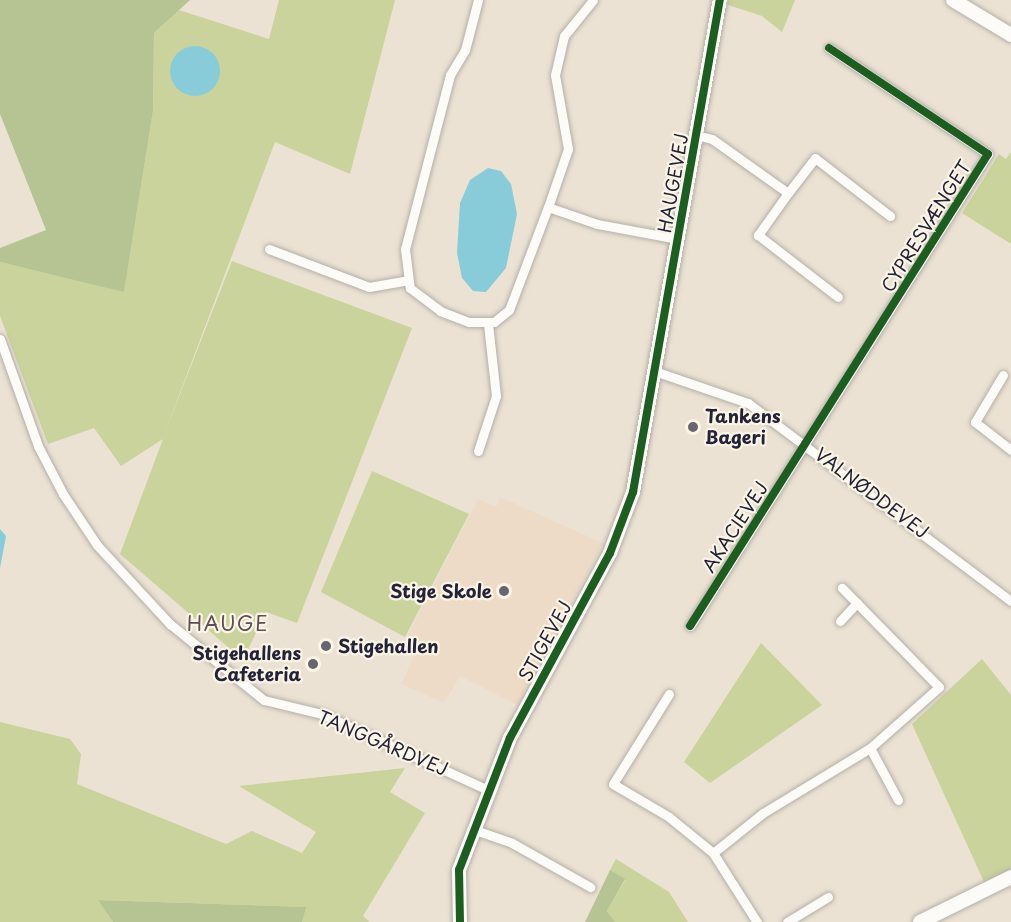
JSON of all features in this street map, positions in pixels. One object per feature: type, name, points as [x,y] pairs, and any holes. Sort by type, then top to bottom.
[{"type":"street","points":[[408,284],[408,236],[450,75],[467,44],[478,0]]},
{"type":"street","points":[[269,249],[369,287],[408,284],[440,311],[488,323],[509,310],[568,149],[555,88],[557,65],[570,24],[593,0]]},
{"type":"street","name":"HAUGEVEJ","points":[[657,372],[720,0]]},
{"type":"street","points":[[953,0],[1011,35]]},
{"type":"street","name":"CYPRESVÆNGET","points":[[806,444],[988,154],[829,48]]},
{"type":"street","points":[[696,135],[712,139],[788,194]]},
{"type":"street","points":[[838,297],[758,235],[815,158],[890,216]]},
{"type":"street","points":[[548,207],[597,224],[678,239]]},
{"type":"street","points":[[478,451],[496,396],[488,323]]},
{"type":"street","name":"TANGGÅRDVEJ","points":[[0,339],[38,446],[63,494],[97,545],[170,624],[264,700],[322,714],[490,791]]},
{"type":"street","name":"VALNØDDEVEJ","points":[[657,372],[748,403],[806,444],[1011,601]]},
{"type":"street","name":"STIGEVEJ","points":[[460,922],[456,886],[516,724],[617,537],[633,492],[657,372]]},
{"type":"street","points":[[1003,375],[975,422],[1011,450]]},
{"type":"street","name":"AKACIEVEJ","points":[[690,626],[806,444]]},
{"type":"street","points":[[713,853],[763,813],[870,748],[939,687],[842,588]]},
{"type":"street","points":[[840,621],[856,603]]},
{"type":"street","points":[[669,694],[613,784],[669,817],[713,853],[757,922]]},
{"type":"street","points":[[870,748],[898,800]]},
{"type":"street","points":[[475,830],[512,843],[590,887]]},
{"type":"street","points":[[920,922],[1011,877]]},
{"type":"street","points":[[787,922],[828,897]]},
{"type":"shaded area","name":"Stige Skole","points":[[500,497],[603,543],[517,705],[460,676],[444,703],[401,684],[418,648],[405,640],[478,499],[496,507]]},
{"type":"green space","points":[[0,0],[190,0],[154,33],[153,111],[124,292],[0,262],[0,248],[46,230],[0,114]]},
{"type":"green space","points":[[279,0],[395,0],[350,174],[275,142],[164,435],[232,261],[412,328],[297,623],[266,612],[243,660],[120,554],[163,439],[121,466],[94,428],[48,444],[0,316],[0,262],[124,291],[153,111],[154,33],[179,10],[269,39]]},
{"type":"green space","points":[[728,0],[795,0],[782,32],[762,16],[728,5]]},
{"type":"green space","points":[[1011,152],[1011,244],[962,213],[999,154],[1006,159]]},
{"type":"green space","points":[[372,471],[469,514],[405,637],[321,592]]},
{"type":"green space","points":[[761,643],[822,705],[710,783],[684,762]]},
{"type":"green space","points":[[982,659],[1011,695],[1011,871],[985,884],[912,724]]},
{"type":"green space","points":[[0,722],[70,739],[81,754],[77,784],[226,844],[252,831],[302,853],[316,832],[239,786],[405,768],[390,792],[425,813],[363,916],[370,922],[302,922],[305,907],[99,900],[113,922],[0,922]]},
{"type":"green space","points":[[616,859],[669,892],[688,922],[615,922],[607,911],[625,880],[610,870]]},
{"type":"green space","points":[[610,870],[625,879],[607,911],[615,922],[585,922]]},
{"type":"green space","points":[[98,900],[306,907],[302,922],[113,922]]},
{"type":"water","points":[[190,46],[200,46],[213,53],[220,66],[220,76],[213,89],[200,96],[190,96],[181,92],[174,85],[170,76],[170,66],[174,57],[181,50]]},
{"type":"water","points":[[488,168],[501,171],[511,184],[517,214],[506,268],[486,292],[473,291],[462,278],[457,253],[460,203],[470,180]]},
{"type":"water","points":[[0,529],[6,536],[0,568]]},
{"type":"cycle path","points":[[460,922],[459,870],[510,738],[610,553],[633,492],[720,0]]},
{"type":"cycle path","points":[[690,626],[988,154],[829,48]]},
{"type":"place","name":"Tankens Bageri","points":[[693,427]]},
{"type":"place","name":"Stige Skole","points":[[504,591]]},
{"type":"place","name":"Stigehallen","points":[[326,646]]},
{"type":"place","name":"Stigehallens Cafeteria","points":[[313,664]]},
{"type":"district","name":"HAUGE","points":[[228,623]]}]
